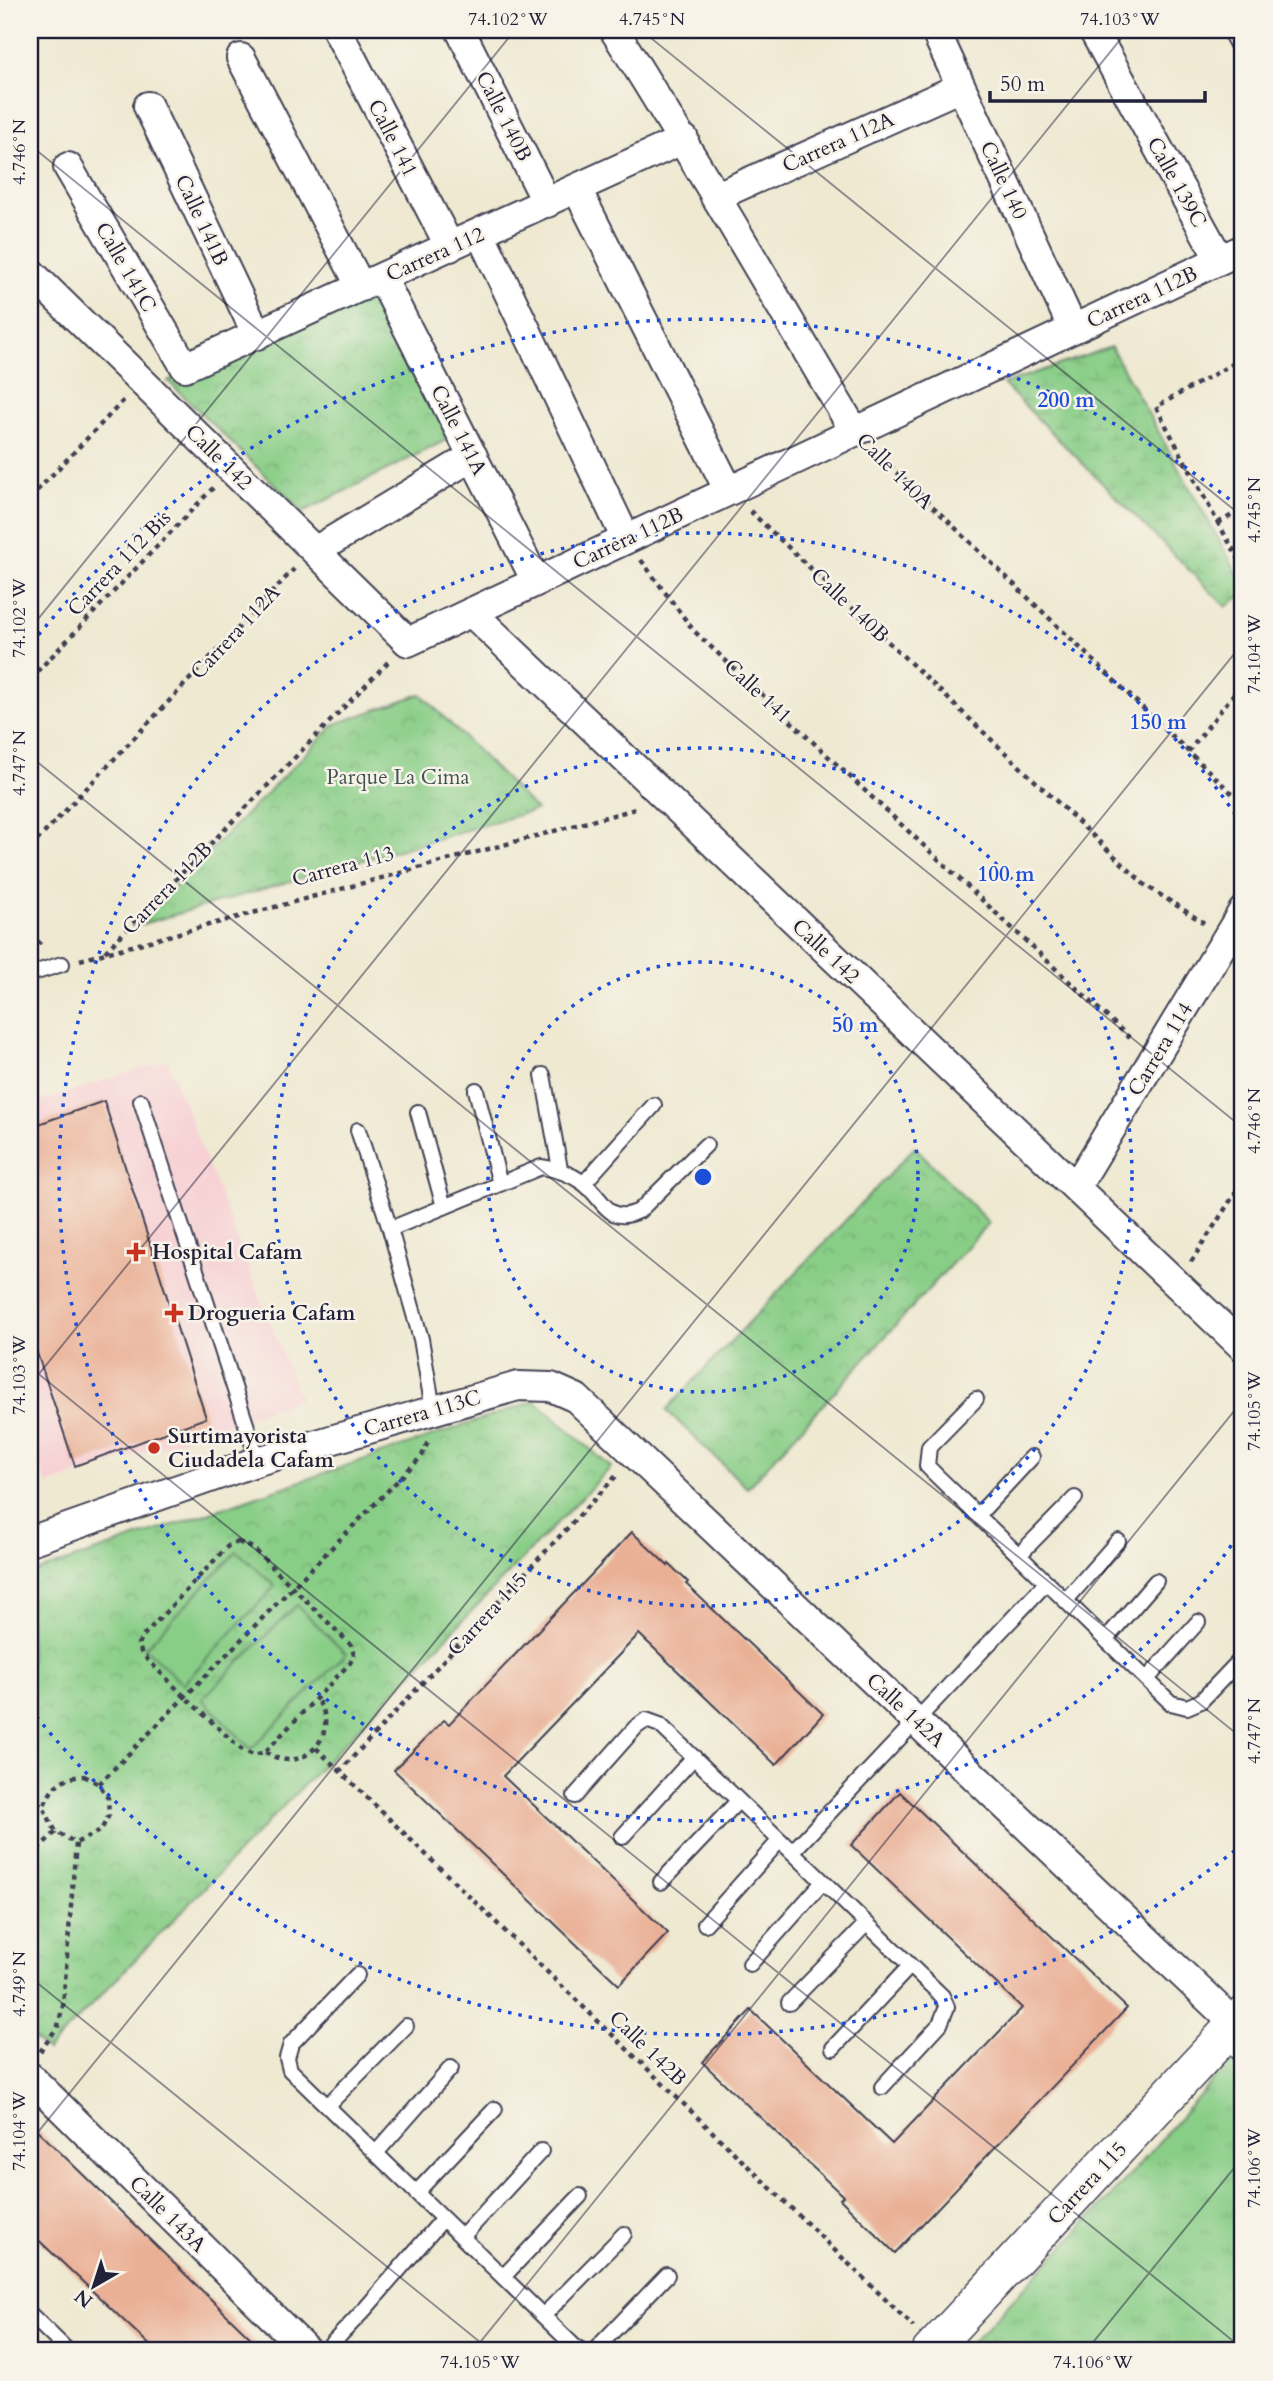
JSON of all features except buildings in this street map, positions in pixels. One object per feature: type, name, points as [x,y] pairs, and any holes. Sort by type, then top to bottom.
[{"type":"street","name":"Calle 141","points":[[337,30],[450,247]]},
{"type":"street","name":"Calle 140B","points":[[460,30],[547,203]]},
{"type":"street","name":"Calle 140A","points":[[614,30],[684,139],[715,197],[855,432]]},
{"type":"street","name":"Calle 140","points":[[935,30],[1073,329]]},
{"type":"street","name":"Calle 139C","points":[[1093,30],[1232,255]]},
{"type":"street","points":[[1237,30],[1243,41]]},
{"type":"street","name":"Calle 141A","points":[[241,58],[473,456],[536,581]]},
{"type":"street","name":"Carrera 112A","points":[[715,197],[961,87]]},
{"type":"street","name":"Calle 141B","points":[[148,106],[257,335]]},
{"type":"street","name":"Carrera 112","points":[[185,368],[684,139]]},
{"type":"street","name":"Calle 141C","points":[[68,167],[185,368]]},
{"type":"street","points":[[578,189],[729,491]]},
{"type":"street","points":[[480,233],[626,539]]},
{"type":"street","name":"Carrera 112B","points":[[408,642],[1232,255]]},
{"type":"street","name":"Calle 142","points":[[30,271],[408,642]]},
{"type":"street","points":[[315,551],[473,456]]},
{"type":"street","name":"Calle 142","points":[[471,612],[1243,1347]]},
{"type":"street","name":"Carrera 114","points":[[1076,1187],[1243,911]]},
{"type":"street","name":"Carrera 113C","points":[[30,1541],[257,1461],[518,1386],[551,1387],[576,1398]]},
{"type":"street","name":"Calle 142A","points":[[576,1398],[916,1719],[1237,2033]]},
{"type":"street","name":"Carrera 115","points":[[932,2349],[1237,2033]]},
{"type":"street","name":"Calle 143A","points":[[33,2067],[307,2351]]},
{"type":"lane","points":[[30,974],[62,964]]},
{"type":"lane","points":[[543,1075],[560,1169]]},
{"type":"lane","points":[[477,1090],[500,1184]]},
{"type":"lane","points":[[141,1101],[257,1461]]},
{"type":"lane","points":[[584,1183],[654,1105]]},
{"type":"lane","points":[[418,1112],[444,1207]]},
{"type":"lane","points":[[358,1130],[421,1339],[433,1409]]},
{"type":"lane","points":[[390,1229],[541,1167],[560,1169],[584,1183],[614,1215],[626,1217],[639,1210],[706,1145]]},
{"type":"lane","points":[[976,1399],[929,1447],[927,1466],[978,1516],[1171,1703],[1187,1707],[1201,1701],[1242,1658]]},
{"type":"lane","points":[[978,1516],[1032,1457]]},
{"type":"lane","points":[[1019,1555],[1075,1498]]},
{"type":"lane","points":[[1066,1600],[1118,1541]]},
{"type":"lane","points":[[1106,1639],[1156,1581]]},
{"type":"lane","points":[[792,1852],[1047,1582]]},
{"type":"lane","points":[[1147,1679],[1198,1622]]},
{"type":"lane","points":[[575,1797],[636,1727],[646,1720],[660,1725],[694,1757],[942,1996],[947,2007],[940,2024],[882,2087]]},
{"type":"lane","points":[[622,1837],[694,1757]]},
{"type":"lane","points":[[661,1882],[738,1801]]},
{"type":"lane","points":[[705,1924],[780,1840]]},
{"type":"lane","points":[[750,1964],[823,1882]]},
{"type":"lane","points":[[789,2003],[866,1924]]},
{"type":"lane","points":[[833,2048],[911,1966]]},
{"type":"lane","points":[[357,1975],[291,2044],[287,2058],[290,2070],[574,2346],[583,2351]]},
{"type":"lane","points":[[327,2106],[406,2025]]},
{"type":"lane","points":[[376,2153],[451,2068]]},
{"type":"lane","points":[[416,2193],[495,2109]]},
{"type":"lane","points":[[462,2237],[541,2151]]},
{"type":"lane","points":[[503,2277],[580,2196]]},
{"type":"lane","points":[[325,2351],[443,2219]]},
{"type":"lane","points":[[543,2316],[624,2234]]},
{"type":"lane","points":[[594,2351],[667,2275]]},
{"type":"lane","points":[[30,2314],[68,2351]]},
{"type":"path","points":[[1243,358],[1156,407],[1243,566]]},
{"type":"path","points":[[30,498],[142,381]]},
{"type":"path","name":"Calle 140A","points":[[855,432],[1243,804]]},
{"type":"path","name":"Carrera 112 Bis","points":[[30,680],[231,469]]},
{"type":"path","name":"Calle 140B","points":[[729,491],[1145,885],[1226,938]]},
{"type":"path","points":[[1218,523],[1243,509]]},
{"type":"path","name":"Calle 141","points":[[626,539],[694,631],[1153,1059]]},
{"type":"path","name":"Carrera 112A","points":[[30,848],[297,566],[315,551]]},
{"type":"path","name":"Carrera 112B","points":[[104,953],[408,642]]},
{"type":"path","points":[[1188,752],[1243,682]]},
{"type":"path","name":"Carrera 113","points":[[62,964],[667,800]]},
{"type":"path","points":[[1177,1284],[1243,1181]]},
{"type":"path","points":[[99,1784],[422,1456],[432,1432],[433,1409]]},
{"type":"path","name":"Carrera 115","points":[[339,1772],[636,1456]]},
{"type":"path","points":[[238,1542],[253,1548],[293,1587],[351,1645],[354,1656],[265,1752],[253,1755],[241,1749],[185,1697],[142,1654],[138,1644],[144,1634],[228,1546],[238,1542]]},
{"type":"path","points":[[265,1752],[282,1759],[300,1758],[316,1748],[325,1732],[325,1714],[316,1698]]},
{"type":"path","name":"Calle 142B","points":[[316,1748],[932,2349]]},
{"type":"path","points":[[43,1807],[53,1786],[67,1777],[84,1776],[99,1784],[108,1798],[109,1815],[101,1830],[76,1843]]},
{"type":"path","points":[[30,1795],[43,1807],[56,1832],[76,1843]]},
{"type":"path","points":[[30,1856],[56,1832]]},
{"type":"path","points":[[33,2067],[58,2026],[64,2006],[76,1843]]},
{"type":"shaded area","name":"Hospital Cafam","points":[[167,1060],[300,1399],[47,1485],[30,1441],[30,1105]]},
{"type":"green space","points":[[371,286],[454,436],[303,512],[168,381]]},
{"type":"green space","points":[[1111,347],[1243,583],[1243,594],[1226,607],[1003,384]]},
{"type":"green space","name":"Parque La Cima","points":[[421,694],[536,810],[136,926],[335,724]]},
{"type":"green space","points":[[915,1147],[989,1223],[747,1488],[666,1410]]},
{"type":"green space","points":[[535,1401],[611,1467],[47,2051],[30,2035],[30,1574]]},
{"type":"green space","points":[[237,1551],[275,1586],[183,1684],[145,1648]]},
{"type":"green space","points":[[297,1605],[346,1654],[251,1749],[202,1699]]},
{"type":"green space","points":[[1243,2046],[1243,2351],[964,2351],[1120,2186]]},
{"type":"place","name":"Hospital Cafam","points":[[136,1252]]},
{"type":"place","name":"Drogueria Cafam","points":[[174,1313]]},
{"type":"place","name":"Surtimayorista Ciudadela Cafam","points":[[154,1448]]}]
